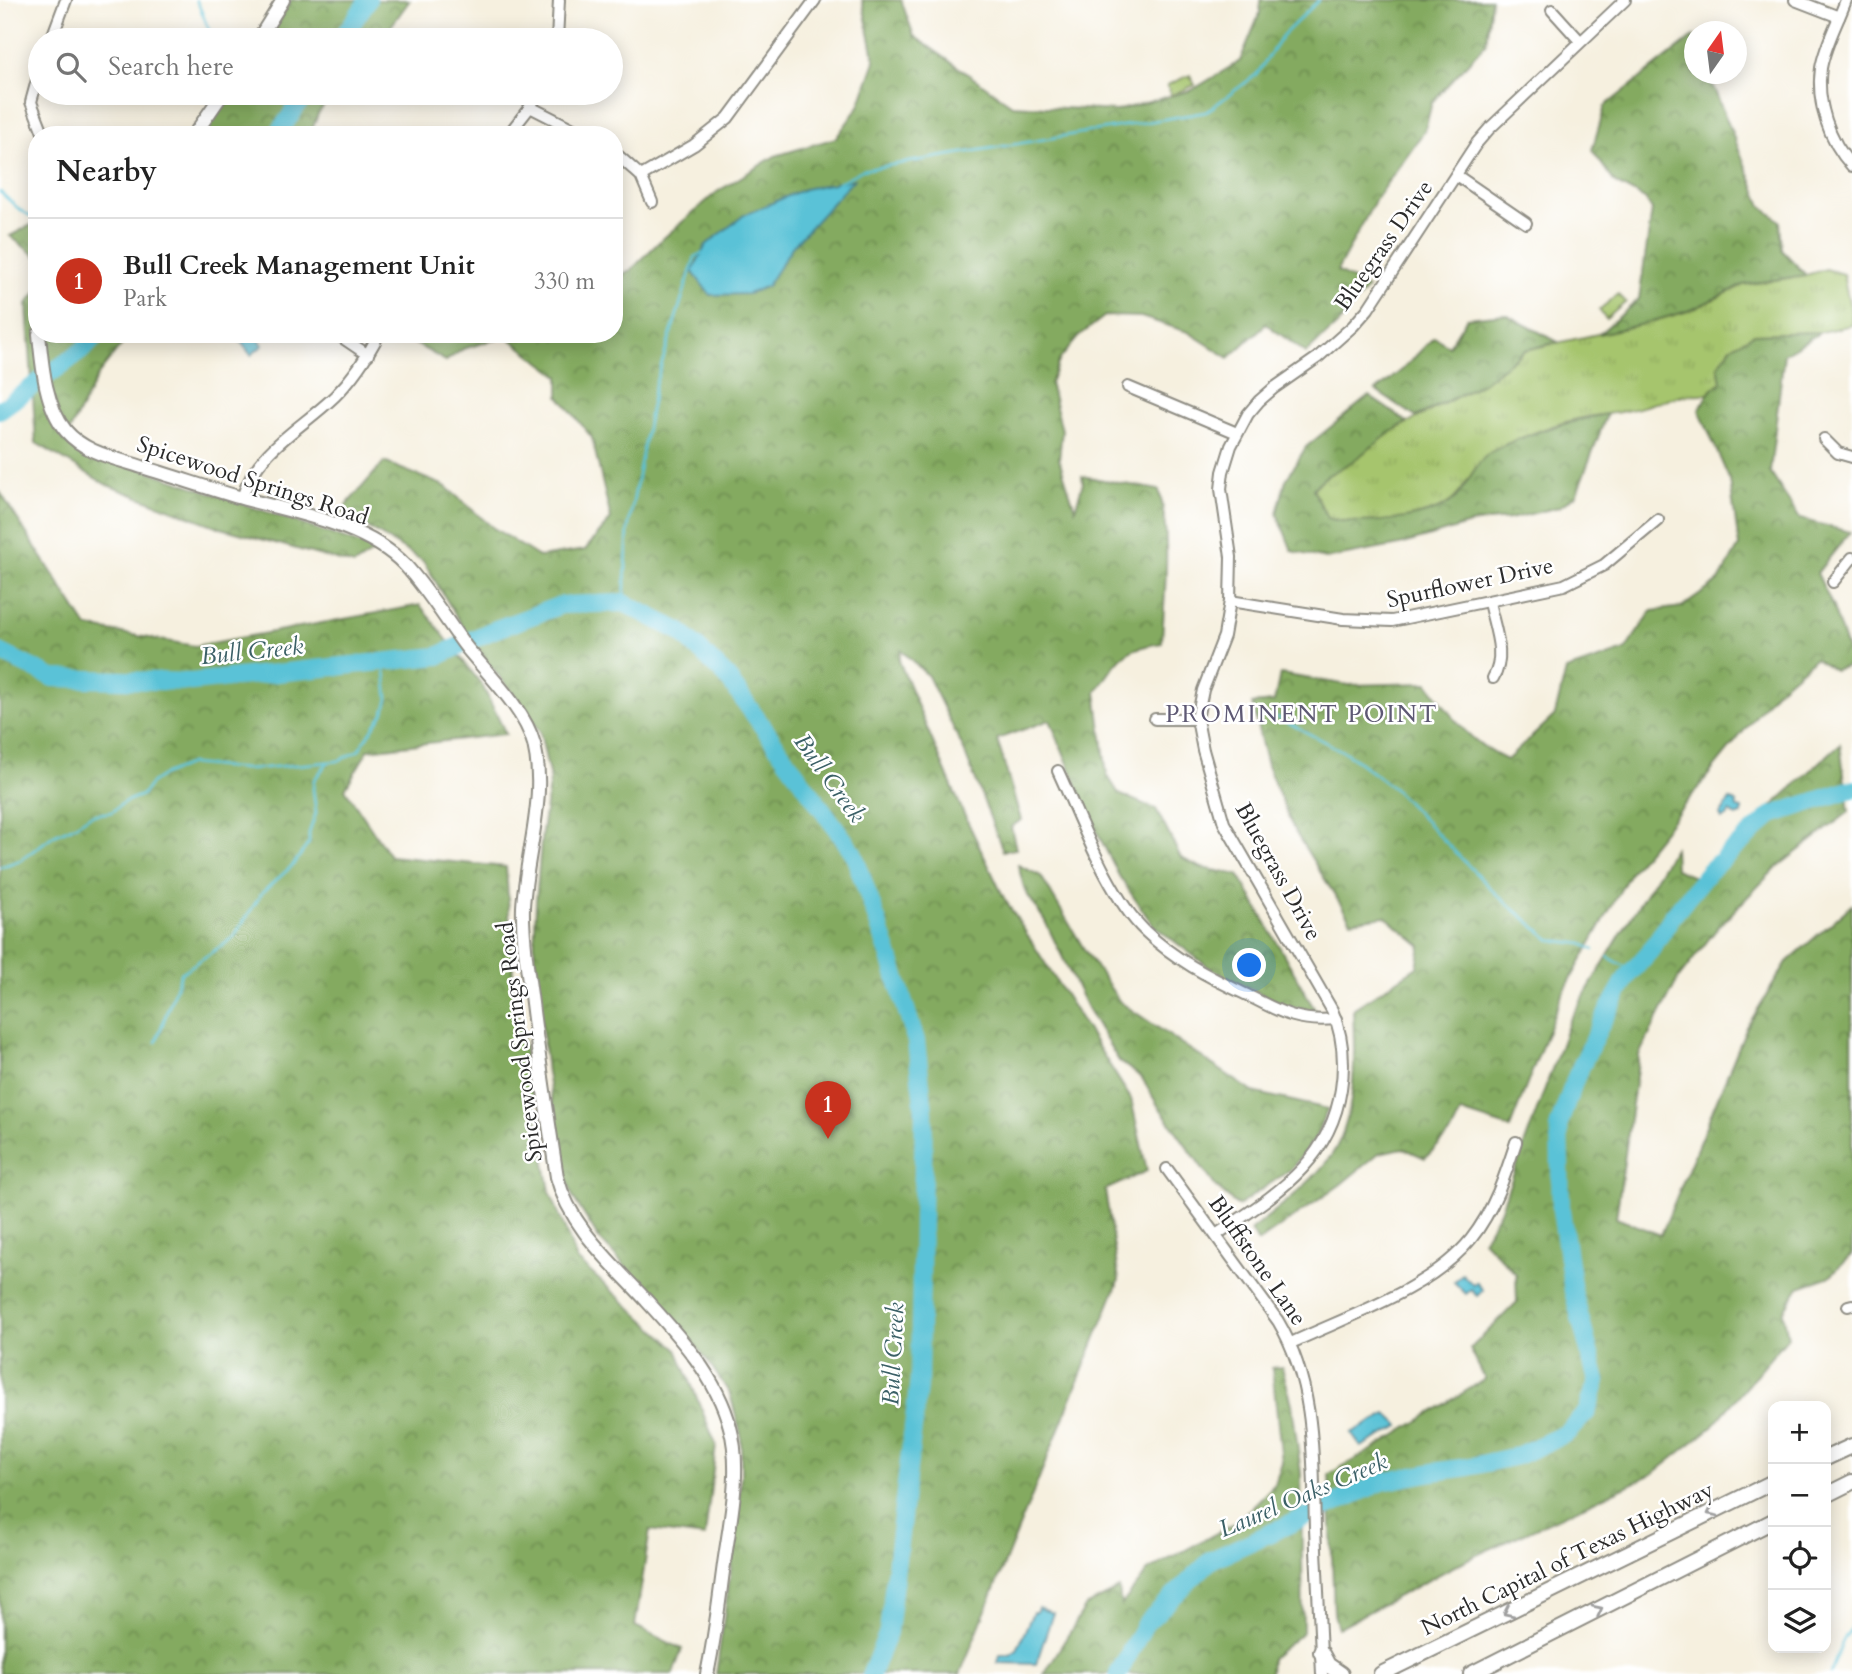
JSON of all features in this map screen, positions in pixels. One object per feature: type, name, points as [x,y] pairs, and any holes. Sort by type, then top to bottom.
[{"type":"highway","points":[[1831,1456],[1852,1446]]},
{"type":"highway","points":[[1831,1492],[1852,1482]]},
{"type":"highway","name":"North Capital of Texas Highway","points":[[1381,1674],[1768,1484]]},
{"type":"highway","points":[[1471,1674],[1768,1524]]},
{"type":"highway","points":[[1321,1652],[1328,1665],[1341,1674]]},
{"type":"main road","points":[[266,28],[283,0]]},
{"type":"main road","points":[[200,126],[215,105]]},
{"type":"main road","name":"Spicewood Springs Road","points":[[40,343],[46,385],[60,422],[77,443],[98,453],[363,535],[404,564],[528,726],[538,766],[539,788],[523,906],[524,942],[538,1060],[562,1196],[570,1213],[595,1245],[695,1358],[722,1404],[731,1429],[734,1476],[730,1520],[713,1646],[706,1674]]},
{"type":"street","points":[[56,28],[66,0]]},
{"type":"street","points":[[557,28],[559,0]]},
{"type":"street","points":[[640,176],[694,145],[728,118],[815,0]]},
{"type":"street","name":"Bluegrass Drive","points":[[1216,1235],[1290,1181],[1308,1164],[1329,1132],[1337,1112],[1343,1078],[1343,1057],[1336,1018],[1224,823],[1203,750],[1197,719],[1203,690],[1224,636],[1230,601],[1231,557],[1221,489],[1223,472],[1237,433],[1259,401],[1317,358],[1368,309],[1489,129],[1625,0]]},
{"type":"street","points":[[1795,0],[1839,17]]},
{"type":"street","points":[[1846,0],[1824,56],[1821,84],[1831,136],[1852,166]]},
{"type":"street","points":[[1552,10],[1580,41]]},
{"type":"street","points":[[32,105],[40,126]]},
{"type":"street","points":[[515,126],[530,107],[567,126]]},
{"type":"street","points":[[623,160],[640,176],[652,202]]},
{"type":"street","points":[[1456,175],[1526,223]]},
{"type":"street","points":[[350,343],[368,355]]},
{"type":"street","points":[[242,498],[248,479],[261,461],[333,397],[368,355],[374,343]]},
{"type":"street","points":[[1128,387],[1237,433]]},
{"type":"street","points":[[1824,439],[1838,453],[1852,457]]},
{"type":"street","name":"Spurflower Drive","points":[[1230,601],[1367,622],[1392,621],[1564,585],[1604,565],[1658,520]]},
{"type":"street","points":[[1833,582],[1852,558]]},
{"type":"street","points":[[1489,602],[1500,656],[1500,667],[1493,678]]},
{"type":"street","points":[[1156,719],[1197,719]]},
{"type":"street","points":[[1058,771],[1098,859],[1119,896],[1144,930],[1174,955],[1207,976],[1293,1017],[1316,1021],[1336,1018]]},
{"type":"street","points":[[1291,1343],[1413,1287],[1435,1273],[1472,1238],[1494,1203],[1516,1142]]},
{"type":"street","name":"Bluffstone Lane","points":[[1167,1168],[1264,1300],[1291,1343],[1304,1380],[1310,1409],[1313,1457],[1322,1674]]},
{"type":"green space","points":[[291,0],[410,0],[390,28],[276,28]]},
{"type":"green space","points":[[862,0],[901,0],[914,36],[1012,105],[1116,111],[1192,90],[1240,61],[1260,13],[1260,0],[1491,0],[1486,43],[1432,102],[1425,130],[1377,197],[1337,271],[1367,288],[1337,325],[1306,353],[1266,324],[1229,358],[1188,332],[1141,317],[1105,316],[1079,336],[1060,359],[1050,383],[1062,430],[1059,459],[1075,509],[1083,483],[1082,476],[1159,490],[1163,509],[1166,566],[1162,643],[1148,645],[1122,657],[1096,692],[1107,775],[1119,794],[1156,809],[1181,858],[1202,868],[1239,875],[1315,1010],[1285,1006],[1211,969],[1153,925],[1119,876],[1093,824],[1050,720],[997,739],[1021,820],[1011,827],[1016,849],[1003,851],[963,748],[928,676],[901,650],[899,661],[920,712],[1004,898],[1131,1099],[1147,1171],[1105,1190],[1119,1280],[960,1674],[716,1674],[735,1540],[741,1476],[741,1435],[730,1394],[673,1317],[599,1239],[573,1197],[563,1165],[547,1073],[534,955],[542,831],[550,779],[540,732],[516,697],[475,647],[423,561],[341,511],[384,462],[445,486],[492,527],[539,557],[585,550],[611,519],[592,438],[559,396],[559,376],[515,343],[623,343],[623,274],[631,270],[717,192],[775,156],[836,138],[859,106],[875,61]]},
{"type":"green space","points":[[1684,44],[1684,84],[1712,84],[1762,206],[1780,221],[1782,250],[1806,275],[1743,285],[1691,310],[1599,334],[1639,299],[1652,210],[1645,199],[1615,183],[1592,150],[1605,106]]},
{"type":"green space","points":[[1190,75],[1195,85],[1171,95],[1167,85]]},
{"type":"green space","points":[[223,105],[324,105],[313,126],[208,126]]},
{"type":"green space","points":[[28,227],[28,250],[10,236]]},
{"type":"green space","points":[[1826,269],[1843,274],[1852,325],[1821,332],[1754,334],[1721,382],[1708,394],[1678,397],[1630,410],[1577,419],[1523,437],[1486,456],[1455,498],[1445,506],[1413,517],[1375,522],[1327,518],[1313,489],[1323,477],[1351,462],[1387,434],[1483,383],[1525,350],[1643,324],[1692,310],[1743,285],[1806,275]]},
{"type":"green space","points":[[1618,294],[1626,302],[1606,319],[1599,310]]},
{"type":"green space","points":[[1505,314],[1558,342],[1525,350],[1483,383],[1416,417],[1376,391],[1402,370],[1434,337],[1449,346],[1467,318]]},
{"type":"green space","points":[[1821,332],[1784,354],[1770,472],[1800,519],[1850,532],[1817,573],[1833,607],[1852,665],[1834,670],[1815,658],[1775,692],[1631,871],[1561,997],[1510,1128],[1461,1112],[1451,1133],[1425,1158],[1403,1148],[1379,1153],[1340,1185],[1258,1242],[1251,1230],[1310,1180],[1337,1146],[1349,1109],[1352,1088],[1353,1009],[1417,967],[1421,946],[1385,916],[1351,921],[1294,830],[1267,766],[1252,704],[1274,702],[1280,674],[1349,685],[1428,683],[1453,718],[1471,737],[1507,760],[1555,715],[1566,670],[1625,650],[1652,611],[1682,607],[1719,581],[1739,546],[1730,481],[1699,410],[1708,394],[1721,382],[1718,366],[1731,347],[1754,334]]},
{"type":"green space","points":[[30,343],[123,343],[98,375],[64,442],[377,550],[354,565],[221,528],[107,485],[36,443]]},
{"type":"green space","points":[[414,343],[483,343],[463,349],[446,361]]},
{"type":"green space","points":[[1369,396],[1407,422],[1353,461],[1327,476],[1313,489],[1327,518],[1356,522],[1394,520],[1430,512],[1455,498],[1480,462],[1491,452],[1548,429],[1607,414],[1576,495],[1559,507],[1510,519],[1477,522],[1400,545],[1325,559],[1292,551],[1277,513],[1286,480],[1306,447]]},
{"type":"green space","points":[[0,492],[87,627],[195,646],[420,605],[482,685],[506,734],[368,750],[345,789],[390,856],[506,867],[514,989],[550,1191],[577,1260],[677,1349],[716,1445],[705,1537],[650,1530],[635,1626],[682,1649],[673,1674],[0,1674]]},
{"type":"green space","points":[[1840,744],[1849,812],[1776,868],[1719,926],[1678,979],[1639,1055],[1616,1218],[1661,1235],[1747,1027],[1787,962],[1852,905],[1852,1254],[1829,1277],[1799,1287],[1783,1312],[1788,1337],[1712,1427],[1653,1474],[1468,1559],[1338,1628],[1334,1614],[1329,1474],[1485,1379],[1470,1349],[1517,1302],[1516,1274],[1483,1240],[1500,1211],[1570,1020],[1674,848],[1675,869],[1694,877]]},
{"type":"green space","points":[[1018,865],[1041,876],[1084,949],[1120,1002],[1253,1092],[1328,1109],[1314,1140],[1291,1169],[1238,1206],[1216,1187],[1157,1104],[1142,1078],[1119,1061],[1087,1008],[1045,921],[1025,891]]},
{"type":"green space","points":[[1282,1367],[1292,1404],[1301,1473],[1303,1632],[1271,1658],[1270,1674],[1044,1674],[1086,1606],[1119,1589],[1121,1605],[1149,1570],[1237,1522],[1275,1484],[1282,1462],[1272,1368]]},
{"type":"water","points":[[854,179],[792,247],[767,286],[748,294],[710,295],[692,271],[706,245],[744,215],[804,189]]},
{"type":"water","points":[[242,343],[262,343],[263,345],[251,355]]},
{"type":"water","points":[[1730,800],[1736,802],[1737,808],[1742,809],[1742,814],[1736,816],[1730,812],[1722,819],[1720,815]]},
{"type":"water","points":[[1462,1274],[1473,1285],[1476,1282],[1483,1290],[1477,1296],[1471,1290],[1466,1294],[1454,1282]]},
{"type":"water","points":[[1387,1414],[1400,1426],[1361,1447],[1351,1433]]},
{"type":"water","points":[[1038,1608],[1053,1613],[1036,1664],[998,1663],[1000,1655],[1010,1655],[1017,1650],[1033,1612]]},
{"type":"waterway","points":[[196,0],[209,28]]},
{"type":"waterway","name":"Bull Creek","points":[[349,28],[368,0]]},
{"type":"waterway","points":[[836,184],[862,170],[1206,112],[1257,74],[1282,36],[1319,0]]},
{"type":"waterway","points":[[286,105],[293,111]]},
{"type":"waterway","name":"Bull Creek","points":[[283,126],[298,105]]},
{"type":"waterway","points":[[0,192],[28,215]]},
{"type":"waterway","points":[[624,603],[628,529],[655,385],[695,257],[702,253]]},
{"type":"waterway","name":"Bull Creek","points":[[0,410],[90,343]]},
{"type":"waterway","name":"Bull Creek","points":[[0,652],[53,678],[191,682],[438,656],[491,631],[561,605],[624,603],[681,632],[727,677],[853,852],[916,1041],[924,1112],[919,1379],[888,1632],[871,1674]]},
{"type":"waterway","points":[[0,867],[21,860],[54,835],[91,815],[112,812],[124,802],[142,795],[152,782],[161,776],[190,764],[264,768],[338,761],[358,751],[384,712],[388,699],[384,662]]},
{"type":"waterway","points":[[1277,717],[1348,754],[1393,788],[1498,896],[1551,940],[1583,944],[1594,950]]},
{"type":"waterway","points":[[156,1042],[181,973],[233,938],[262,893],[293,865],[309,843],[309,833],[316,813],[314,780],[328,762]]},
{"type":"waterway","name":"Laurel Oaks Creek","points":[[1118,1674],[1145,1624],[1211,1560],[1382,1482],[1517,1456],[1567,1433],[1587,1412],[1597,1381],[1573,1291],[1561,1210],[1559,1124],[1576,1077],[1627,977],[1651,950],[1671,918],[1709,871],[1772,815],[1852,789]]},
{"type":"waterway","points":[[1608,957],[1633,971]]},
{"type":"waterway","points":[[1830,1674],[1852,1626]]},
{"type":"place","name":"Bull Creek Management Unit","points":[[828,1139]]},
{"type":"district","name":"PROMINENT POINT","points":[[1302,714]]}]
